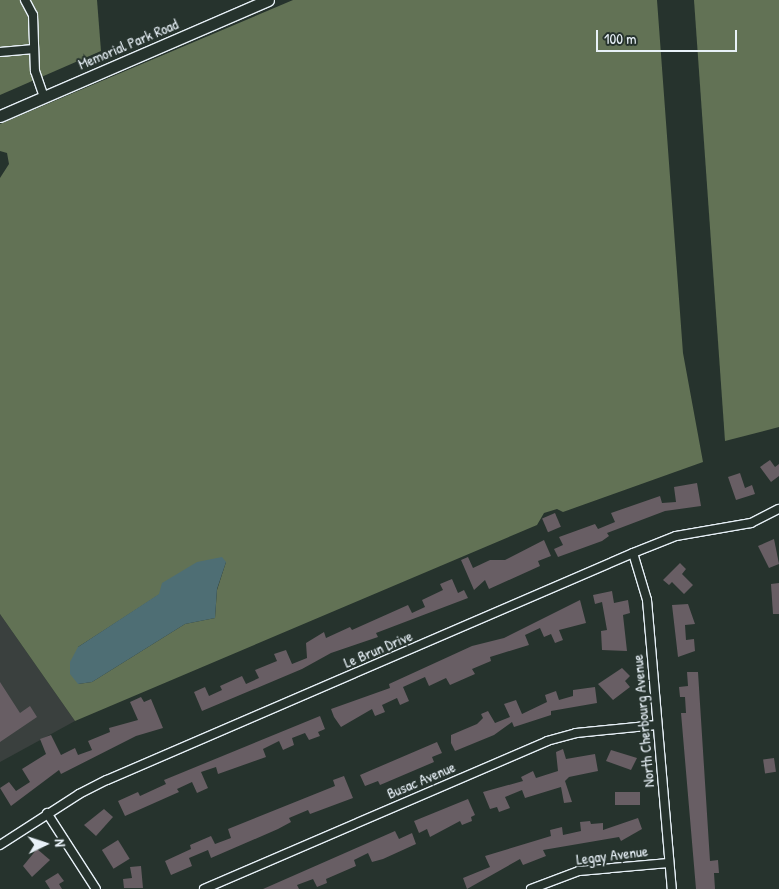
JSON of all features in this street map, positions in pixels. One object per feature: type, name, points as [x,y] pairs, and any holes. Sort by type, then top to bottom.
[{"type":"street","points":[[25,0],[33,15],[35,71],[44,97]]},
{"type":"street","name":"Memorial Park Road","points":[[0,116],[268,0]]},
{"type":"street","points":[[0,52],[34,49]]},
{"type":"street","name":"Le Brun Drive","points":[[0,845],[47,813],[107,780],[632,553],[676,536],[751,523],[779,509]]},
{"type":"street","name":"North Cherbourg Avenue","points":[[632,553],[647,600],[672,889]]},
{"type":"street","name":"Busac Avenue","points":[[204,889],[547,741],[576,733],[658,725]]},
{"type":"street","points":[[47,813],[96,889]]},
{"type":"street","name":"Legay Avenue","points":[[530,889],[579,871],[669,863]]},
{"type":"shaded area","points":[[0,614],[75,721],[0,762]]},
{"type":"green space","points":[[0,0],[97,0],[101,51],[0,95]]},
{"type":"green space","points":[[293,0],[657,0],[683,353],[703,462],[563,512],[557,509],[544,513],[537,525],[75,721],[0,614],[0,178],[9,164],[7,153],[0,151],[0,124]],"holes":[[[226,562],[217,590],[215,618],[185,624],[92,682],[78,684],[78,647],[160,594]]]},
{"type":"green space","points":[[694,0],[779,0],[779,427],[725,441]]},
{"type":"water","points":[[222,557],[226,562],[217,589],[215,618],[185,624],[92,682],[78,684],[70,674],[70,662],[78,647],[159,594],[162,583],[197,562]]},
{"type":"building","points":[[770,460],[775,467],[779,464],[779,476],[771,482],[760,467]]},
{"type":"building","points":[[740,473],[745,488],[752,485],[755,494],[736,500],[728,477]]},
{"type":"building","points":[[697,483],[701,506],[665,511],[607,533],[609,536],[602,541],[558,557],[554,549],[563,545],[559,537],[595,524],[598,529],[615,522],[611,513],[660,496],[662,503],[676,502],[674,487]]},
{"type":"building","points":[[555,513],[561,527],[548,532],[542,518]]},
{"type":"building","points":[[774,539],[779,564],[769,568],[758,546]]},
{"type":"building","points":[[544,540],[551,556],[538,561],[540,566],[489,589],[485,580],[474,590],[461,560],[468,557],[473,568],[490,560],[505,560]]},
{"type":"building","points":[[680,563],[686,569],[682,574],[693,585],[684,594],[672,582],[669,585],[663,580]]},
{"type":"building","points":[[452,579],[458,593],[464,590],[468,598],[376,633],[378,637],[331,653],[302,669],[202,711],[194,692],[205,687],[209,696],[222,690],[220,686],[242,676],[246,684],[259,678],[255,670],[277,661],[274,654],[286,650],[292,664],[307,658],[306,643],[324,632],[326,638],[350,627],[352,630],[408,605],[412,613],[425,607],[422,600],[443,590],[440,584]]},
{"type":"building","points":[[779,583],[779,614],[773,614],[771,584]]},
{"type":"building","points":[[612,591],[614,603],[628,600],[630,613],[623,615],[627,651],[602,650],[601,631],[607,630],[602,602],[595,604],[593,595]]},
{"type":"building","points":[[580,600],[586,623],[559,630],[563,640],[555,643],[551,634],[544,637],[540,628],[525,635],[529,645],[490,657],[491,661],[472,669],[475,674],[450,685],[446,678],[429,686],[425,677],[403,687],[409,701],[400,705],[397,698],[382,705],[385,712],[375,716],[372,709],[341,727],[334,717],[331,709],[390,688],[389,684],[472,646],[504,638]]},
{"type":"building","points":[[688,604],[695,624],[685,625],[686,640],[694,639],[695,651],[678,657],[672,605]]},
{"type":"building","points":[[622,668],[630,676],[625,681],[630,687],[613,700],[598,684]]},
{"type":"building","points":[[687,672],[698,672],[710,861],[718,860],[719,873],[714,873],[715,889],[696,889],[681,713],[686,713],[685,697],[680,697],[679,687],[688,686]]},
{"type":"building","points":[[0,682],[20,713],[30,706],[37,717],[0,742]]},
{"type":"building","points":[[595,687],[597,703],[551,711],[551,715],[514,727],[512,722],[494,735],[455,751],[451,743],[451,735],[477,724],[483,718],[481,714],[488,711],[495,723],[510,717],[504,704],[516,700],[522,714],[547,702],[545,695],[556,691],[559,700],[573,696],[573,690]]},
{"type":"building","points":[[141,697],[144,702],[151,699],[163,728],[136,736],[61,774],[59,770],[11,806],[0,788],[9,782],[16,791],[30,782],[22,769],[46,754],[40,739],[51,735],[61,755],[75,748],[78,755],[92,750],[88,741],[110,732],[109,728],[138,720],[130,702]]},
{"type":"building","points":[[320,716],[325,729],[318,732],[320,736],[309,740],[305,733],[292,738],[294,745],[283,750],[279,741],[263,749],[266,757],[218,774],[216,767],[201,772],[208,788],[197,793],[192,782],[177,789],[179,792],[125,816],[118,801],[138,792],[140,796],[166,784],[164,780]]},
{"type":"building","points":[[437,742],[442,753],[432,757],[434,762],[380,785],[378,781],[365,786],[360,775]]},
{"type":"building","points":[[563,749],[566,759],[595,754],[598,771],[569,777],[565,781],[572,802],[564,803],[561,787],[525,798],[522,790],[505,797],[510,808],[499,812],[497,807],[490,809],[483,792],[523,781],[521,777],[533,771],[536,778],[558,771],[556,752]]},
{"type":"building","points":[[611,750],[637,758],[631,770],[606,761]]},
{"type":"building","points":[[774,758],[776,772],[765,773],[763,760]]},
{"type":"building","points":[[344,776],[353,798],[310,814],[308,810],[289,818],[291,822],[278,829],[211,858],[208,850],[189,858],[192,866],[171,875],[165,861],[191,849],[190,845],[211,836],[215,844],[231,838],[228,829],[335,786],[333,780]]},
{"type":"building","points":[[615,792],[640,792],[640,805],[615,805]]},
{"type":"building","points":[[468,799],[475,815],[471,817],[472,821],[462,825],[460,821],[430,837],[427,829],[419,833],[414,821]]},
{"type":"building","points":[[104,809],[113,817],[96,836],[84,825]]},
{"type":"building","points":[[638,818],[642,829],[621,841],[619,837],[543,850],[546,856],[523,865],[520,859],[467,889],[463,878],[490,867],[485,856],[551,836],[550,830],[562,827],[563,835],[581,831],[580,822],[590,821],[591,824],[603,823],[603,830]]},
{"type":"building","points":[[395,831],[399,839],[412,833],[416,844],[372,862],[368,853],[354,860],[356,866],[326,879],[327,883],[317,887],[313,879],[297,885],[299,889],[263,889]]},
{"type":"building","points":[[118,840],[130,859],[114,869],[102,850]]},
{"type":"building","points":[[37,849],[50,860],[32,877],[23,866]]},
{"type":"building","points":[[141,866],[143,888],[124,888],[123,879],[132,878],[130,867]]},
{"type":"building","points":[[58,873],[64,881],[59,884],[62,889],[50,889],[45,881]]}]
